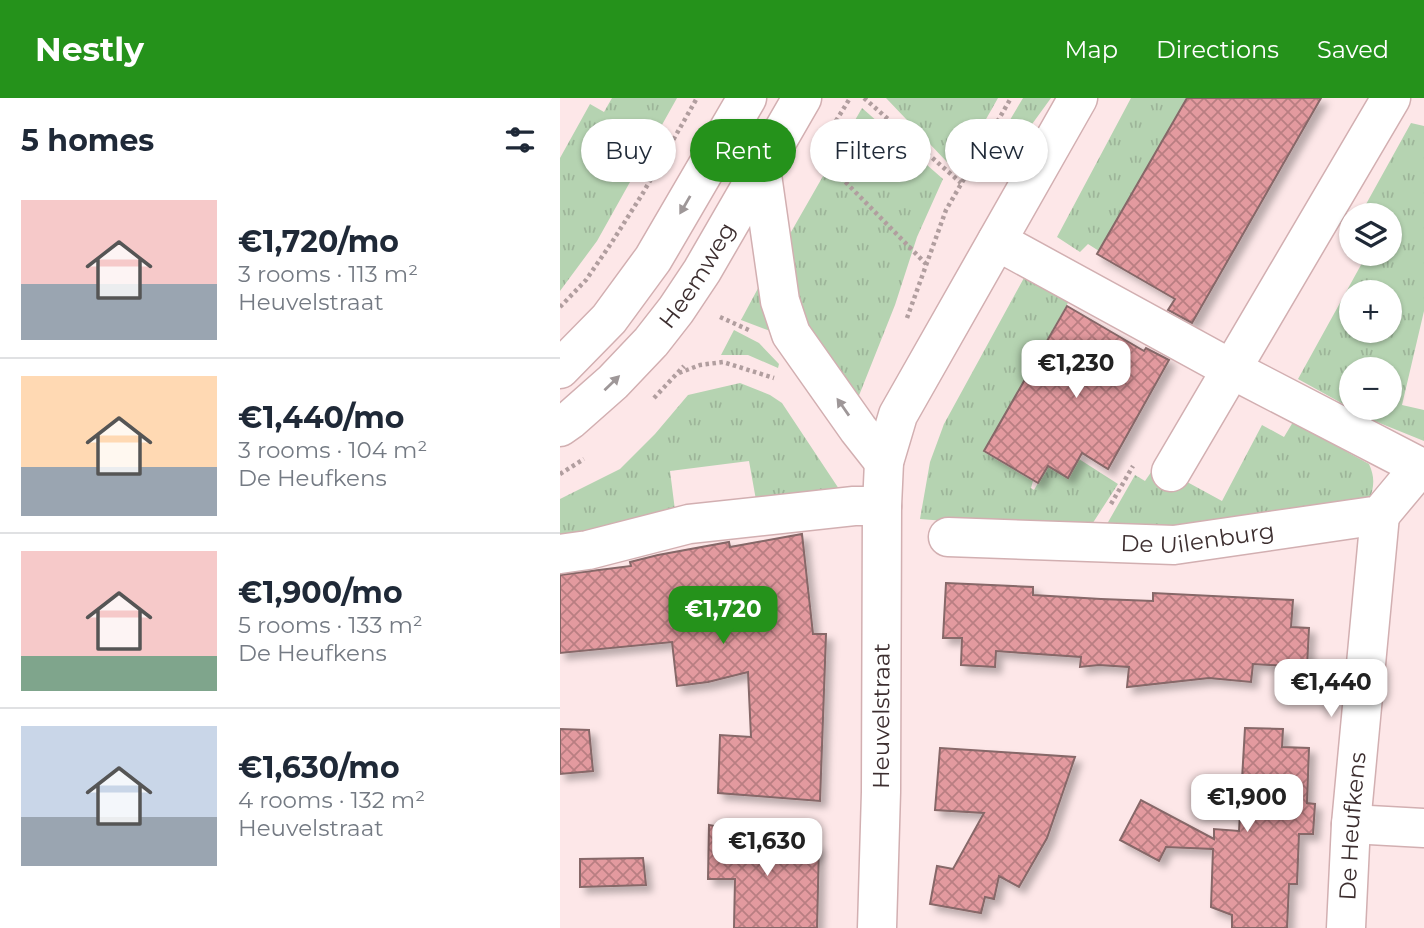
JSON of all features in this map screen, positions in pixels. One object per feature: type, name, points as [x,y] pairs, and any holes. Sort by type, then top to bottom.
[{"type":"street","name":"Heemweg","points":[[560,369],[609,319],[653,259],[747,98]]},
{"type":"street","name":"Heemweg","points":[[790,119],[802,98]]},
{"type":"street","name":"Heuvelstraat","points":[[877,928],[884,462],[898,415],[1078,98]]},
{"type":"street","points":[[1171,472],[1391,98]]},
{"type":"street","name":"Heemweg","points":[[560,427],[613,382],[651,342],[702,271],[753,182]]},
{"type":"street","points":[[763,182],[779,301],[791,334],[884,462]]},
{"type":"street","points":[[997,241],[1231,369],[1422,468],[1380,515]]},
{"type":"street","points":[[560,554],[587,550],[690,524],[854,506],[882,506]]},
{"type":"street","name":"De Uilenburg","points":[[948,537],[1174,545],[1380,515]]},
{"type":"street","name":"De Heufkens","points":[[1346,928],[1350,824],[1380,515]]},
{"type":"street","points":[[1350,824],[1424,828]]},
{"type":"path","points":[[560,307],[586,280],[618,232],[697,98]]},
{"type":"path","points":[[864,98],[961,183]]},
{"type":"path","points":[[902,330],[946,210],[1011,98]]},
{"type":"path","points":[[845,182],[926,264]]},
{"type":"path","points":[[678,373],[700,365],[723,362],[775,378]]},
{"type":"path","points":[[1089,542],[1140,454],[1171,472]]},
{"type":"green space","points":[[612,98],[677,98],[665,119],[582,119],[590,104],[604,112]]},
{"type":"green space","points":[[886,98],[998,98],[986,119],[945,119],[945,160],[931,145],[931,119],[906,119]]},
{"type":"green space","points":[[1023,98],[1051,98],[1036,119],[1010,119]]},
{"type":"green space","points":[[1131,98],[1187,98],[1099,251],[1088,244],[1080,252],[1057,237]]},
{"type":"green space","points":[[862,108],[875,119],[856,119]]},
{"type":"green space","points":[[581,120],[581,182],[630,182],[597,241],[560,291],[560,158]]},
{"type":"green space","points":[[1411,123],[1424,126],[1424,311],[1402,405],[1402,357],[1339,357],[1339,402],[1298,379],[1339,305],[1339,343],[1402,343],[1402,280],[1353,280],[1360,266],[1402,266],[1402,203],[1367,203]]},
{"type":"green space","points":[[931,168],[943,179],[917,237],[895,305],[858,398],[801,326],[783,246],[820,182],[931,182]]},
{"type":"green space","points":[[1025,276],[1069,301],[984,452],[1033,481],[1031,488],[1034,490],[1048,466],[1069,477],[1079,459],[1118,484],[1087,532],[920,519],[930,462],[944,424]]},
{"type":"green space","points":[[763,279],[773,332],[741,320]]},
{"type":"green space","points":[[734,330],[759,343],[779,364],[778,368],[748,355],[721,355]]},
{"type":"green space","points":[[740,383],[782,403],[841,492],[756,500],[749,461],[670,471],[676,518],[560,539],[560,499],[620,469],[688,395]]},
{"type":"green space","points":[[1402,405],[1424,410],[1424,441],[1372,420],[1402,420]]},
{"type":"green space","points":[[1293,422],[1369,464],[1373,482],[1370,499],[1210,524],[1103,531],[1135,475],[1145,481],[1156,465],[1222,501],[1262,425],[1284,437]]},
{"type":"building","points":[[1187,98],[1321,98],[1192,323],[1168,310],[1175,299],[1097,254]]},
{"type":"building","points":[[1067,306],[1144,351],[1146,348],[1169,360],[1108,469],[1082,453],[1068,478],[1048,466],[1038,483],[984,451]]},
{"type":"building","points":[[802,534],[813,634],[826,634],[820,801],[718,793],[720,735],[751,737],[748,672],[677,686],[672,642],[560,653],[560,575],[631,566],[630,562],[658,555],[729,542],[730,547]]},
{"type":"building","points":[[946,583],[1033,587],[1033,595],[1101,599],[1153,601],[1153,593],[1293,600],[1291,627],[1309,628],[1307,667],[1253,664],[1251,682],[1209,678],[1127,687],[1129,667],[1080,667],[1081,657],[996,651],[995,667],[961,665],[962,638],[943,638]]},
{"type":"building","points":[[1245,728],[1283,729],[1282,747],[1309,748],[1307,803],[1315,804],[1313,834],[1299,834],[1297,884],[1289,884],[1287,928],[1232,928],[1232,915],[1211,907],[1213,849],[1166,847],[1159,861],[1120,840],[1141,800],[1214,839],[1214,829],[1239,831]]},
{"type":"building","points":[[560,729],[589,730],[593,771],[560,774]]},
{"type":"building","points":[[940,748],[1075,757],[1047,838],[1019,887],[999,876],[994,899],[985,897],[981,913],[930,904],[937,866],[953,869],[984,813],[935,810]]},
{"type":"building","points":[[709,825],[819,845],[817,928],[734,928],[735,879],[708,879]]},
{"type":"building","points":[[643,858],[646,885],[580,887],[580,859]]}]
